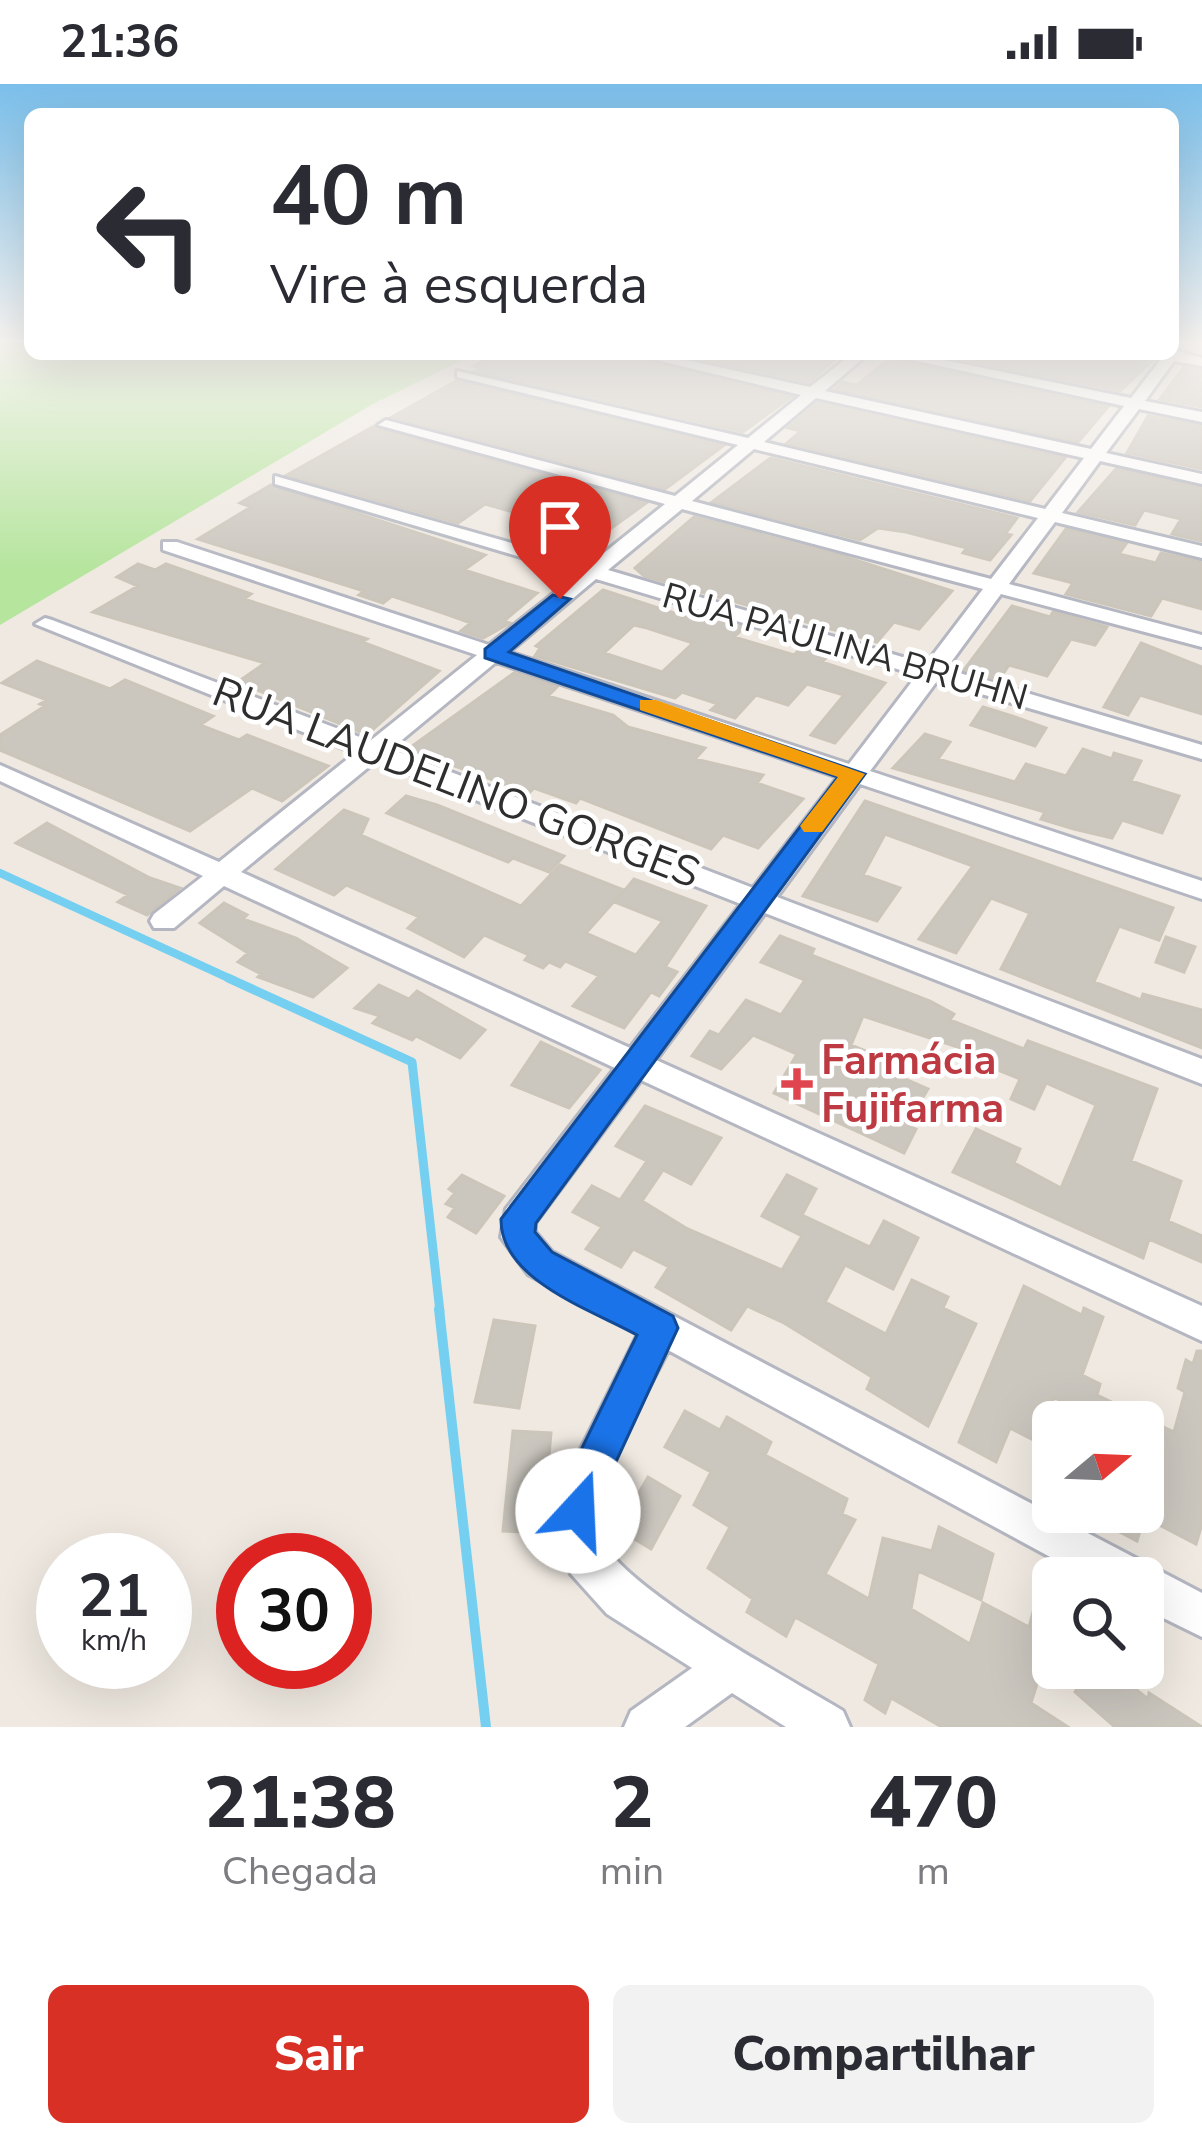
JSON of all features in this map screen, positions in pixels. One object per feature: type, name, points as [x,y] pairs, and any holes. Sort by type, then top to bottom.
[{"type":"street","points":[[634,416],[1202,552]]},
{"type":"street","points":[[164,921],[785,416]]},
{"type":"street","points":[[916,416],[1202,478]]},
{"type":"street","points":[[1091,1557],[540,1263],[518,1237],[525,1205],[1125,416]]},
{"type":"street","points":[[386,425],[1202,641]]},
{"type":"street","name":"RUA PAULINA BRUHN","points":[[281,480],[1202,752]]},
{"type":"street","points":[[170,546],[1202,890]]},
{"type":"street","name":"RUA LAUDELINO GORGES","points":[[46,624],[1202,1072]]},
{"type":"street","points":[[0,772],[219,877],[1202,1324]]},
{"type":"street","points":[[660,1328],[581,1491],[577,1532],[586,1559],[602,1582],[827,1727]]},
{"type":"street","points":[[1164,1596],[1202,1616]]},
{"type":"street","points":[[646,1727],[730,1667]]},
{"type":"green space","points":[[0,416],[353,416],[0,625]]},
{"type":"building","points":[[598,416],[723,446],[665,489],[392,417]]},
{"type":"building","points":[[671,416],[765,416],[743,432]]},
{"type":"building","points":[[802,416],[874,416],[1065,458],[1030,501],[787,443],[801,431],[788,428]]},
{"type":"building","points":[[957,416],[1101,416],[1078,442]]},
{"type":"building","points":[[1148,416],[1202,426],[1202,469],[1127,453]]},
{"type":"building","points":[[374,426],[646,503],[577,553],[517,535],[538,519],[485,504],[458,523],[287,475]]},
{"type":"building","points":[[771,458],[1017,518],[1005,534],[1011,535],[990,560],[963,553],[967,548],[906,532],[878,528],[860,540],[712,502]]},
{"type":"building","points":[[1116,469],[1202,488],[1202,541],[1172,534],[1181,519],[1144,510],[1135,525],[1078,512]]},
{"type":"building","points":[[271,485],[485,555],[464,570],[537,593],[504,621],[510,623],[483,638],[461,631],[471,623],[443,613],[392,596],[383,603],[359,595],[364,591],[198,539],[251,507],[240,503]]},
{"type":"building","points":[[694,517],[952,591],[919,629],[894,622],[877,642],[644,576],[635,568]]},
{"type":"building","points":[[1066,529],[1126,544],[1119,554],[1156,563],[1161,553],[1202,562],[1202,609],[1162,598],[1151,616],[1066,594],[1073,583],[1034,573]]},
{"type":"building","points":[[138,564],[155,570],[166,564],[251,594],[244,599],[367,639],[362,642],[439,671],[371,731],[360,732],[238,682],[265,663],[93,612],[138,586],[117,577]]},
{"type":"building","points":[[603,590],[686,617],[677,608],[744,628],[734,637],[794,655],[803,646],[830,654],[822,662],[885,683],[835,743],[811,735],[844,695],[807,684],[788,705],[756,695],[735,718],[711,710],[718,704],[682,692],[675,698],[535,656],[540,648],[536,646]],"holes":[[[634,625],[693,643],[662,672],[604,653]]]},
{"type":"building","points":[[1012,606],[1107,627],[1095,645],[1071,639],[1047,676],[1009,665],[999,680],[964,670]]},
{"type":"building","points":[[1141,643],[1202,667],[1202,714],[1140,695],[1128,715],[1104,707]]},
{"type":"building","points":[[37,661],[110,689],[125,680],[213,716],[200,725],[239,740],[247,735],[328,766],[282,801],[252,788],[190,831],[0,750],[0,735],[45,706],[40,704],[47,700],[2,683]]},
{"type":"building","points":[[514,673],[557,687],[548,696],[613,715],[628,727],[705,748],[695,759],[763,775],[757,783],[803,799],[758,848],[723,835],[711,849],[580,798],[576,803],[534,788],[529,793],[408,749]]},
{"type":"building","points":[[983,707],[1046,728],[1035,746],[971,725]]},
{"type":"building","points":[[925,734],[950,742],[938,759],[1015,782],[1026,764],[1066,776],[1083,749],[1112,759],[1114,753],[1141,761],[1131,781],[1179,796],[1162,833],[1122,820],[1112,838],[1074,829],[1041,819],[1045,812],[893,768]]},
{"type":"building","points":[[406,796],[564,856],[549,872],[513,858],[508,862],[387,813]]},
{"type":"building","points":[[865,801],[1173,908],[1159,940],[1119,926],[1094,982],[1141,1000],[1143,994],[1202,1010],[1202,1048],[1001,969],[1030,913],[991,898],[956,953],[919,939],[973,866],[885,834],[863,875],[900,888],[877,921],[803,896]]},
{"type":"building","points":[[344,810],[368,819],[361,835],[521,906],[560,865],[624,890],[586,933],[636,955],[663,921],[615,902],[634,879],[706,906],[665,967],[677,972],[659,996],[651,992],[624,1028],[573,1006],[599,976],[565,961],[560,967],[549,962],[543,968],[525,960],[529,955],[484,935],[464,957],[408,928],[419,917],[346,885],[334,895],[276,869]]},
{"type":"building","points":[[47,823],[150,878],[180,888],[147,915],[118,902],[128,895],[16,843]]},
{"type":"building","points":[[224,903],[247,915],[243,919],[296,938],[347,968],[313,997],[258,977],[261,974],[238,962],[248,953],[200,923]]},
{"type":"building","points":[[780,936],[814,949],[811,955],[930,1001],[954,1014],[950,1020],[1024,1049],[1028,1041],[1157,1089],[1131,1161],[1181,1181],[1168,1221],[1202,1236],[1202,1262],[1149,1239],[1143,1258],[953,1172],[976,1129],[1020,1149],[1014,1163],[1061,1188],[1096,1105],[1046,1083],[1034,1109],[1011,1099],[1020,1079],[970,1059],[973,1052],[863,1016],[851,1045],[896,1064],[891,1073],[928,1089],[907,1124],[916,1129],[904,1153],[774,1093],[797,1054],[753,1035],[721,1069],[692,1056],[710,1031],[719,1035],[746,1000],[781,1015],[805,980],[761,962]]},
{"type":"building","points":[[1166,937],[1195,947],[1184,972],[1156,962]]},
{"type":"building","points":[[379,985],[409,999],[417,991],[485,1030],[460,1058],[416,1036],[412,1040],[373,1023],[380,1016],[355,1008]]},
{"type":"building","points":[[541,1042],[600,1070],[569,1108],[512,1085]]},
{"type":"building","points":[[645,1106],[721,1138],[691,1184],[663,1170],[642,1201],[686,1228],[782,1270],[802,1236],[762,1216],[787,1175],[816,1189],[802,1215],[870,1247],[884,1221],[918,1238],[893,1289],[845,1265],[825,1302],[886,1334],[912,1280],[948,1297],[943,1308],[976,1324],[928,1426],[867,1389],[872,1377],[784,1323],[747,1306],[731,1330],[656,1287],[669,1267],[633,1249],[621,1267],[586,1249],[602,1227],[573,1212],[592,1186],[620,1200],[647,1161],[616,1146]]},
{"type":"building","points":[[462,1175],[504,1196],[476,1233],[448,1217],[455,1208],[446,1204],[455,1193],[449,1189]]},
{"type":"building","points":[[1024,1286],[1082,1315],[1084,1308],[1103,1317],[1082,1375],[1100,1384],[1097,1395],[1109,1401],[1053,1397],[1053,1401],[1032,1401],[1032,1439],[1010,1428],[996,1462],[959,1442]]},
{"type":"building","points":[[494,1320],[535,1326],[519,1408],[475,1402]]},
{"type":"building","points":[[1197,1351],[1202,1351],[1202,1524],[1196,1544],[1164,1527],[1164,1427],[1174,1432],[1185,1392],[1178,1388],[1186,1360],[1193,1364]]},
{"type":"building","points":[[685,1411],[720,1430],[727,1417],[771,1442],[765,1455],[847,1499],[842,1514],[855,1520],[825,1574],[869,1599],[883,1538],[932,1551],[939,1527],[993,1554],[981,1600],[918,1571],[911,1609],[970,1644],[983,1603],[1029,1627],[1032,1616],[1035,1689],[1031,1703],[1068,1727],[942,1727],[891,1698],[885,1713],[865,1700],[879,1664],[795,1617],[786,1636],[747,1612],[753,1599],[708,1568],[730,1527],[694,1505],[711,1472],[665,1447]]},
{"type":"building","points":[[513,1431],[551,1433],[542,1533],[503,1531]]},
{"type":"building","points":[[648,1477],[680,1496],[651,1549],[618,1529]]},
{"type":"building","points":[[1135,1689],[1202,1727],[1115,1727],[1075,1692]]},
{"type":"waterway","points":[[0,873],[235,981]]},
{"type":"waterway","points":[[228,978],[412,1062],[440,1312]]},
{"type":"waterway","points":[[439,1309],[486,1727]]},
{"type":"slow traffic","points":[[648,705],[853,774],[813,826]]},
{"type":"place","name":"Farmácia Fujifarma","points":[[797,1084]]},
{"type":"route","points":[[560,599],[493,654],[853,774],[518,1219],[518,1237],[540,1263],[660,1328],[581,1491],[578,1511]]}]
